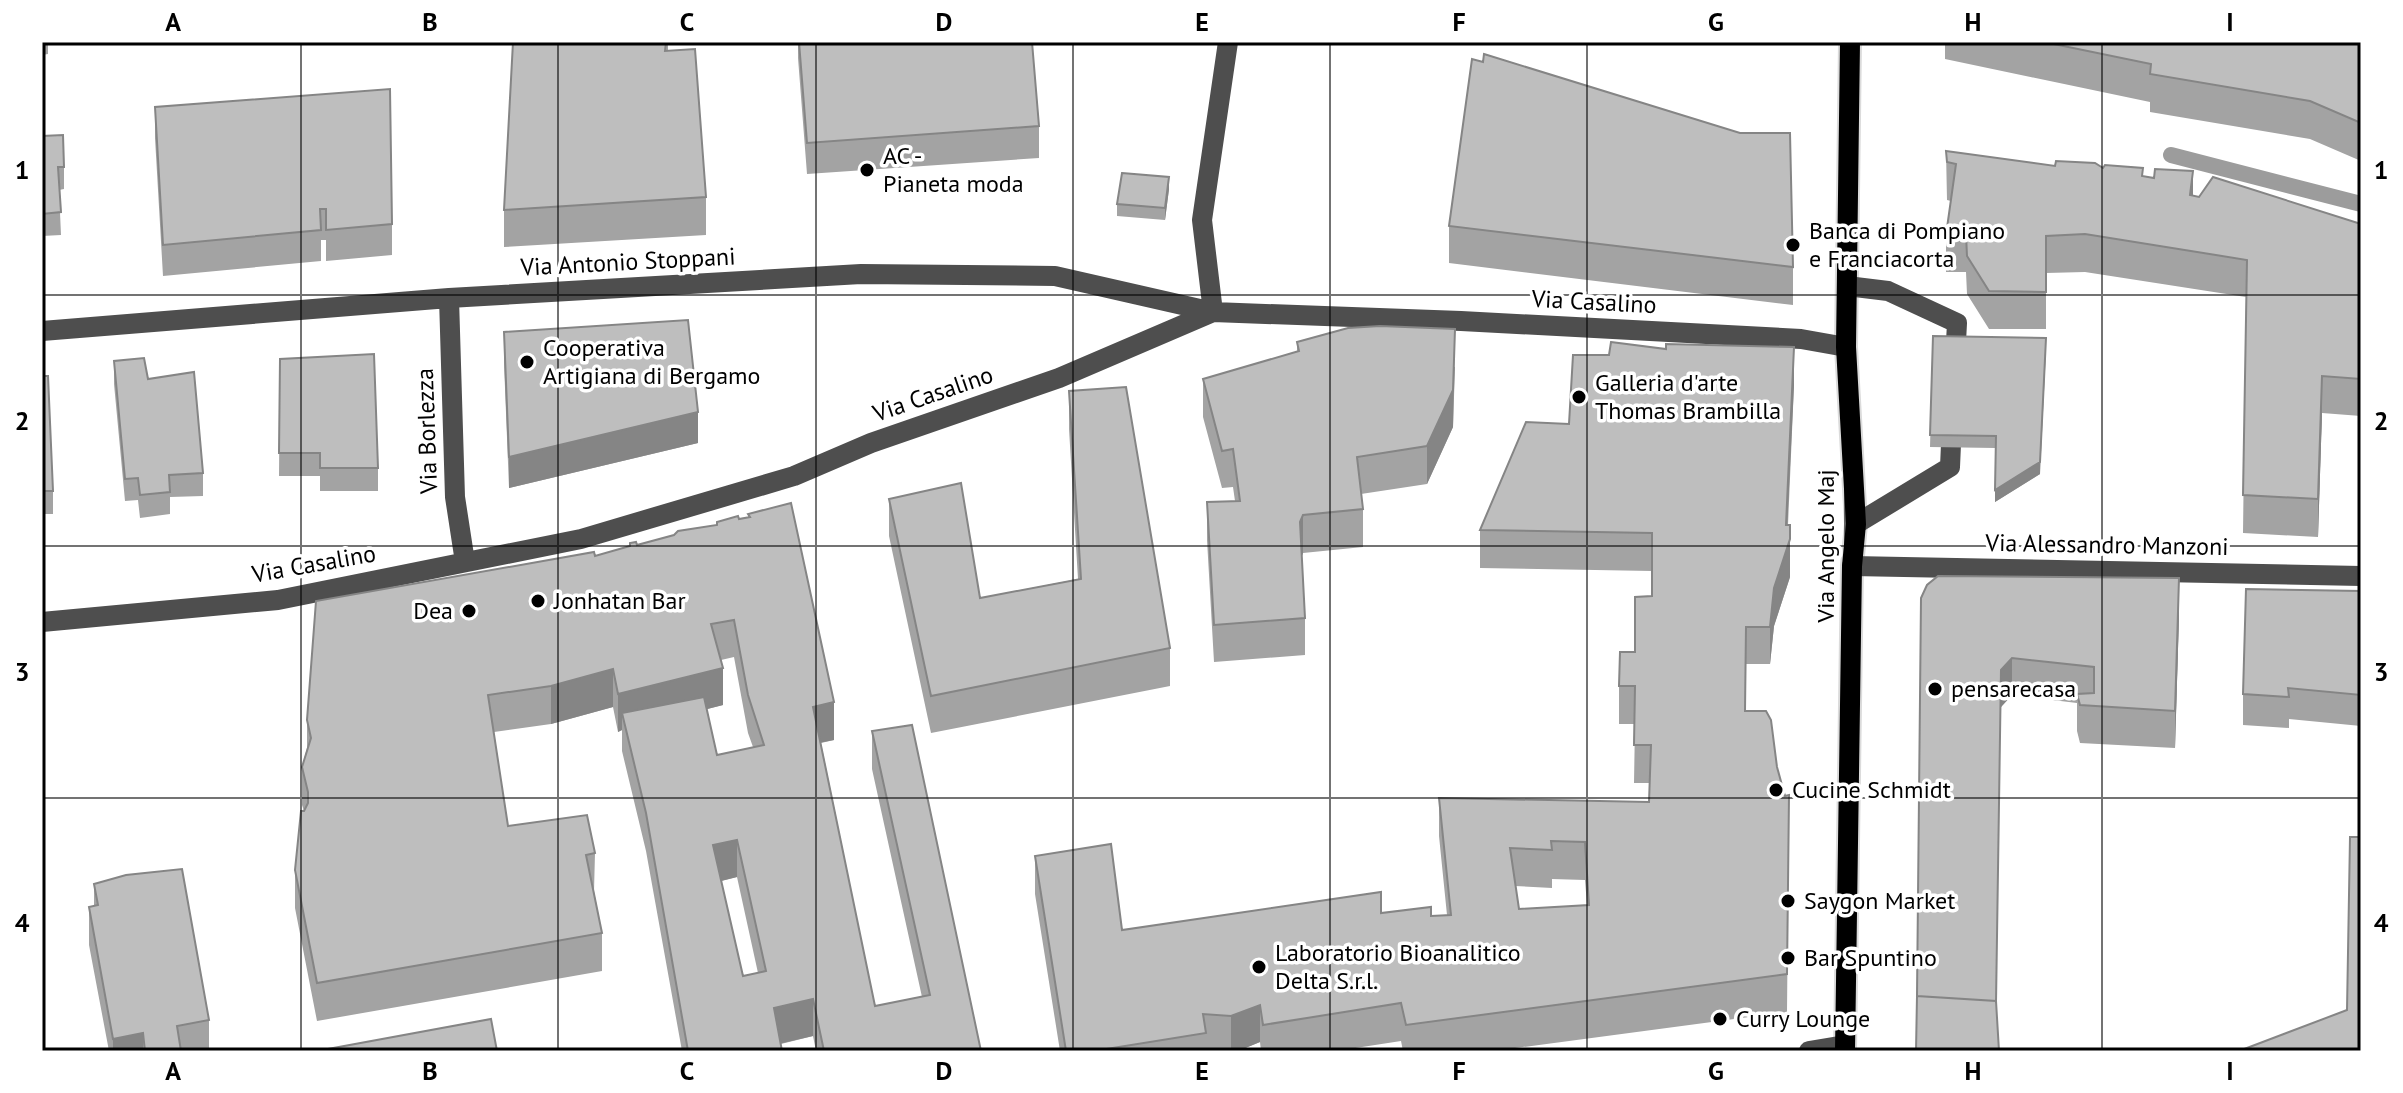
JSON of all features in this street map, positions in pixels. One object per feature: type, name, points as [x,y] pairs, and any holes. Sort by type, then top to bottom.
[{"type":"main road","name":"Via Angelo Maj","points":[[1845,1048],[1852,566],[1856,524],[1846,347],[1850,42]]},
{"type":"street","points":[[1213,312],[1202,220],[1228,42]]},
{"type":"street","name":"Via Antonio Stoppani","points":[[42,331],[449,298],[861,274],[1055,276],[1213,312]]},
{"type":"street","points":[[1847,286],[1888,291],[1957,323],[1950,467],[1856,524]]},
{"type":"street","name":"Via Borlezza","points":[[449,298],[455,497],[465,562]]},
{"type":"street","name":"Via Casalino","points":[[42,622],[278,600],[581,539],[794,476],[871,443],[1059,378],[1213,312],[1431,319],[1770,337],[1846,347]]},
{"type":"street","name":"Via Alessandro Manzoni","points":[[1852,566],[2361,576]]},
{"type":"street","points":[[1809,1051],[1845,1048]]},
{"type":"building","points":[[513,42],[666,42],[665,51],[695,49],[706,197],[504,210]]},
{"type":"building","points":[[799,42],[1032,42],[1039,126],[807,143]]},
{"type":"building","points":[[2044,42],[2361,42],[2361,123],[2310,101],[2150,74],[2151,64]]},
{"type":"building","points":[[1484,54],[1740,133],[1790,133],[1793,267],[1449,226],[1472,59],[1483,62]]},
{"type":"building","points":[[390,89],[392,224],[326,230],[326,209],[320,209],[321,230],[163,245],[155,107]]},
{"type":"building","points":[[63,135],[64,167],[58,167],[61,212],[42,214],[42,136]]},
{"type":"building","points":[[1946,151],[2055,166],[2056,161],[2095,163],[2103,168],[2105,165],[2143,168],[2142,176],[2154,178],[2155,169],[2193,171],[2190,195],[2199,197],[2213,177],[2361,224],[2361,379],[2322,376],[2318,499],[2243,495],[2247,260],[2085,234],[2046,236],[2046,292],[1989,291],[1967,256],[1966,234],[1946,235],[1956,164],[1947,162]]},
{"type":"building","points":[[1122,173],[1169,177],[1165,208],[1117,204]]},
{"type":"building","points":[[688,320],[698,412],[509,457],[504,332]]},
{"type":"building","points":[[1348,328],[1455,329],[1453,390],[1427,446],[1357,457],[1363,509],[1303,515],[1300,522],[1305,618],[1214,625],[1207,502],[1240,501],[1233,449],[1222,451],[1203,379],[1299,351],[1297,342]]},
{"type":"building","points":[[1933,336],[2046,338],[2040,462],[1995,490],[1996,436],[1930,435]]},
{"type":"building","points":[[1611,342],[1666,349],[1666,344],[1794,347],[1786,525],[1790,525],[1790,539],[1774,588],[1770,627],[1746,627],[1745,711],[1766,711],[1771,720],[1777,767],[1785,796],[1789,795],[1787,974],[1406,1025],[1401,1003],[1263,1025],[1260,1005],[1231,1016],[1203,1014],[1206,1033],[1094,1051],[1066,1051],[1035,856],[1111,844],[1122,930],[1381,892],[1381,913],[1431,907],[1431,916],[1451,915],[1439,798],[1649,802],[1651,745],[1634,745],[1635,686],[1619,686],[1620,652],[1635,652],[1635,597],[1652,596],[1652,533],[1480,530],[1526,422],[1569,424],[1573,355],[1609,355]],"holes":[[[1551,841],[1585,842],[1589,905],[1519,909],[1510,848],[1552,850]]]},
{"type":"building","points":[[374,354],[378,468],[320,468],[320,453],[279,453],[280,359]]},
{"type":"building","points":[[144,358],[148,379],[194,372],[203,473],[169,475],[170,492],[140,495],[138,478],[125,479],[114,361]]},
{"type":"building","points":[[42,376],[48,376],[53,491],[42,491]]},
{"type":"building","points":[[1126,387],[1170,648],[931,696],[889,499],[961,483],[980,598],[1081,579],[1069,391]]},
{"type":"building","points":[[791,503],[834,702],[813,707],[875,1006],[930,995],[872,731],[912,725],[981,1051],[824,1051],[813,999],[774,1008],[782,1051],[688,1051],[646,813],[622,713],[704,697],[717,755],[764,745],[748,695],[734,620],[711,624],[723,668],[618,694],[613,669],[551,686],[488,695],[508,826],[587,815],[595,853],[586,855],[602,933],[317,983],[295,870],[301,811],[308,803],[302,767],[311,738],[307,720],[316,601],[594,552],[595,556],[630,546],[630,543],[636,542],[637,545],[674,535],[678,531],[717,525],[717,522],[738,516],[739,519],[750,517],[748,514]],"holes":[[[737,840],[766,971],[743,976],[713,845]]]},
{"type":"building","points":[[1938,576],[2179,578],[2175,711],[2080,705],[2077,694],[2094,693],[2094,667],[2012,658],[2001,670],[1996,1003],[1917,996],[1921,598],[1927,585]]},
{"type":"building","points":[[2246,589],[2361,591],[2361,695],[2288,688],[2289,697],[2243,694]]},
{"type":"building","points":[[2350,837],[2361,837],[2361,1051],[2239,1051],[2347,1010]]},
{"type":"building","points":[[182,869],[209,1020],[177,1026],[181,1051],[145,1051],[143,1033],[113,1039],[89,907],[98,905],[94,884],[126,875]]},
{"type":"building","points":[[1917,996],[1996,1001],[1999,1051],[1916,1051]]},
{"type":"building","points":[[491,1019],[497,1051],[317,1051]]},
{"type":"waterway","points":[[2171,155],[2361,204]]},
{"type":"place","name":"AC - Pianeta moda","points":[[867,170]]},
{"type":"place","name":"Banca di Pompiano e Franciacorta","points":[[1793,245]]},
{"type":"place","name":"Cooperativa Artigiana di Bergamo","points":[[527,362]]},
{"type":"place","name":"Galleria d'arte Thomas Brambilla","points":[[1579,397]]},
{"type":"place","name":"Jonhatan Bar","points":[[538,601]]},
{"type":"place","name":"Dea","points":[[469,611]]},
{"type":"place","name":"pensarecasa","points":[[1935,689]]},
{"type":"place","name":"Cucine Schmidt","points":[[1776,790]]},
{"type":"place","name":"Saygon Market","points":[[1788,901]]},
{"type":"place","name":"Bar Spuntino","points":[[1788,958]]},
{"type":"place","name":"Laboratorio Bioanalitico Delta S.r.l.","points":[[1259,967]]},
{"type":"place","name":"Curry Lounge","points":[[1720,1019]]}]
